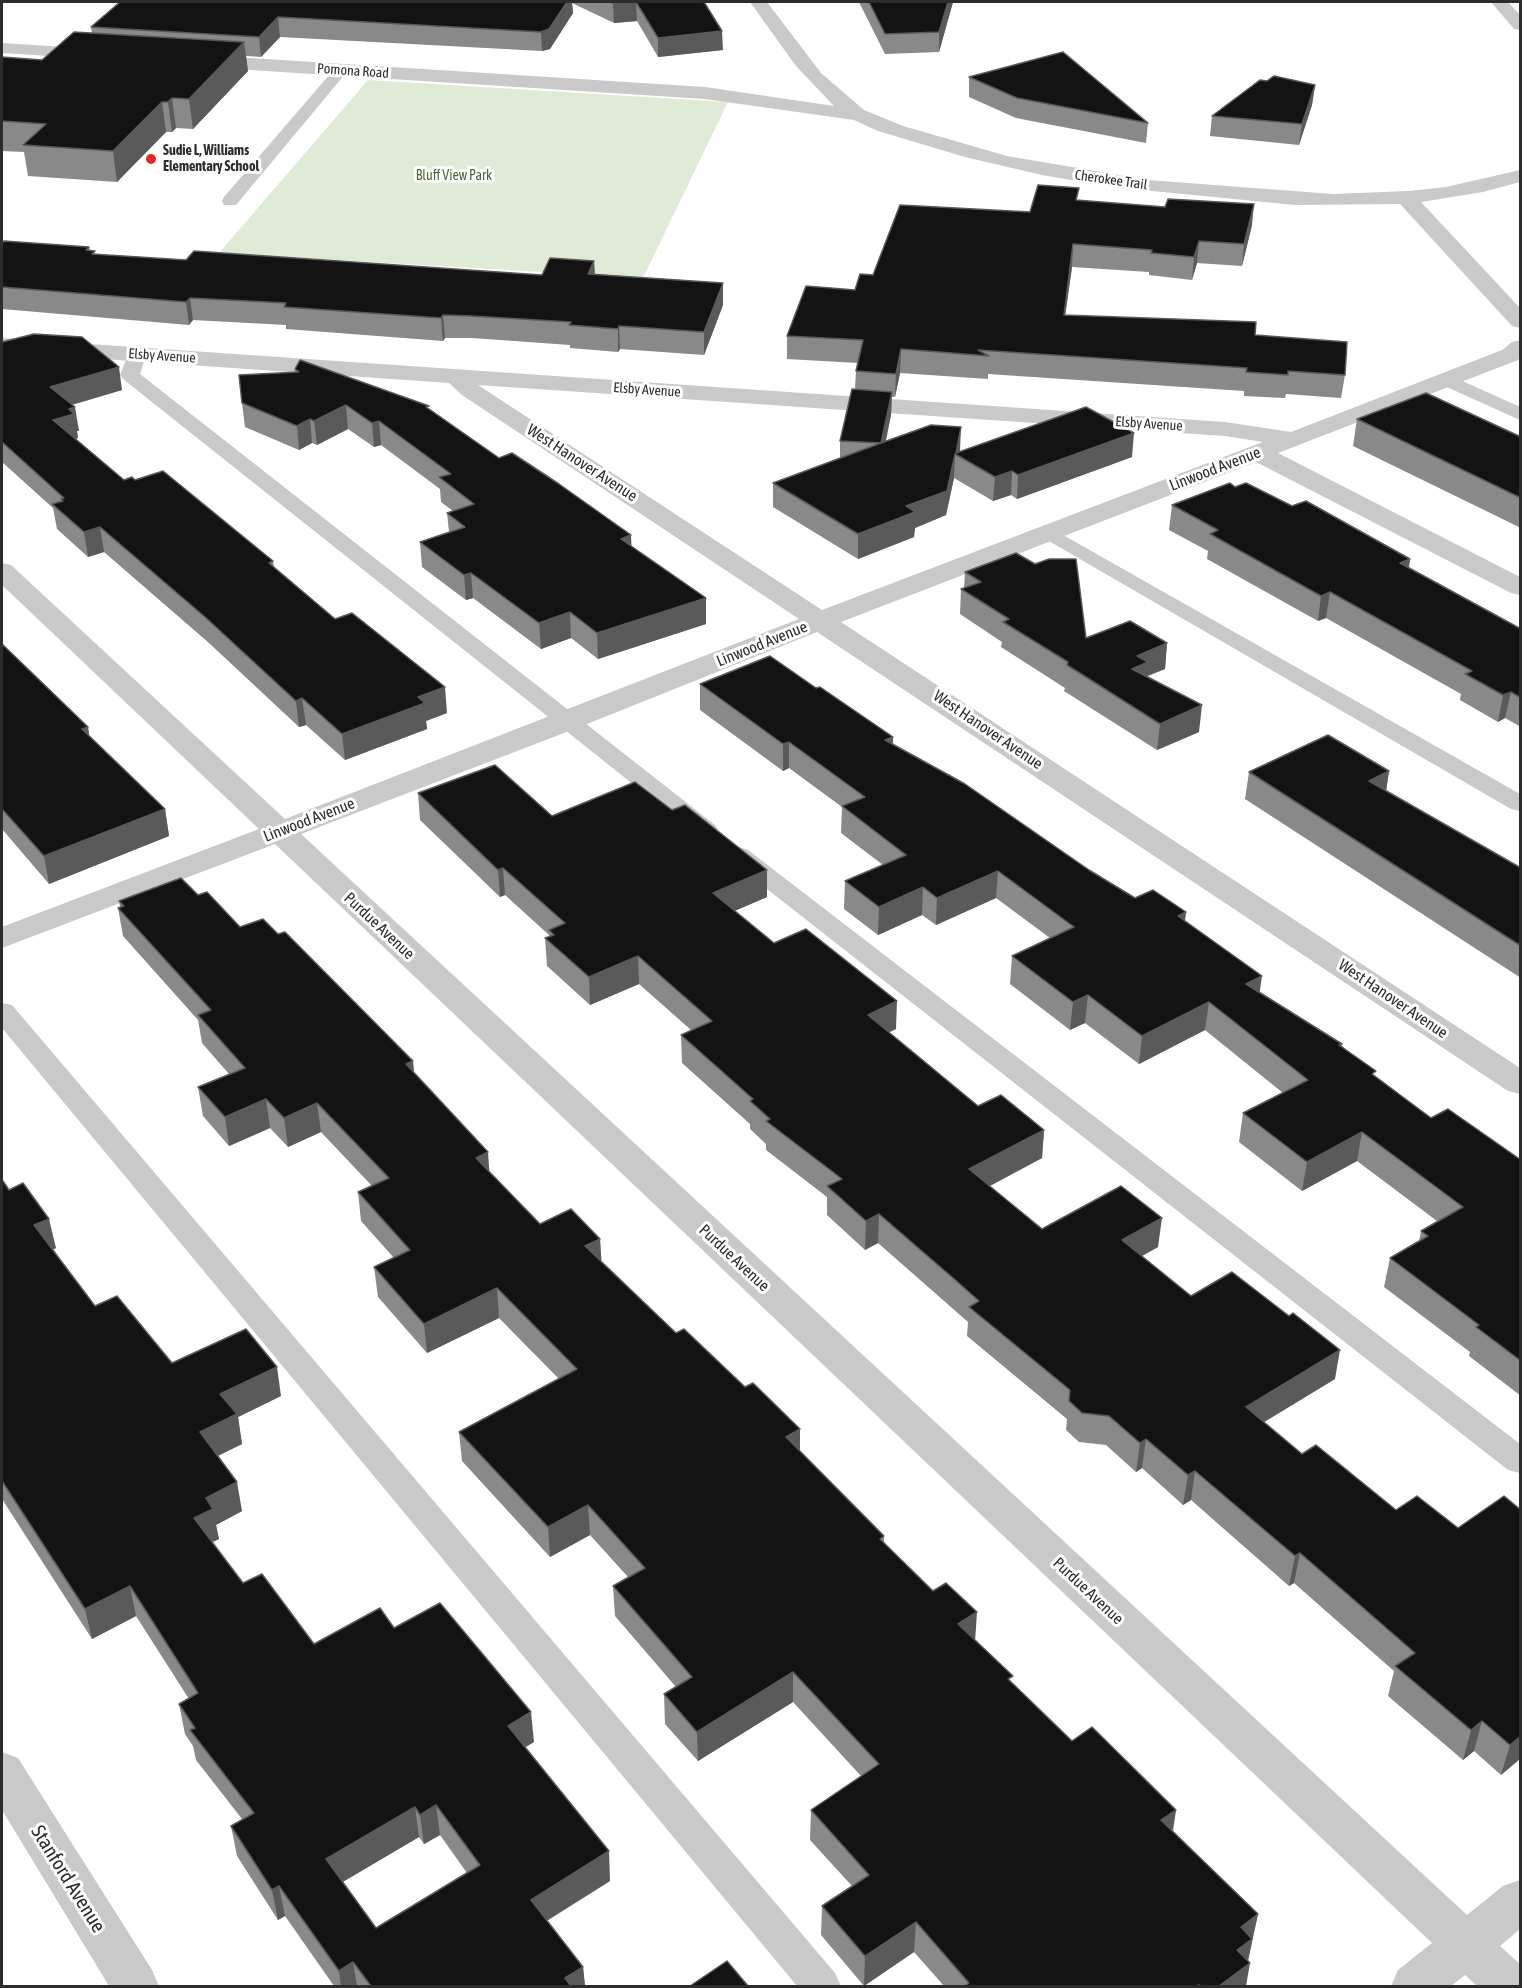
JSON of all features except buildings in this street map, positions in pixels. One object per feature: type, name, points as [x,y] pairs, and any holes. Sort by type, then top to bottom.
[{"type":"street","name":"Cherokee Trail","points":[[759,2],[808,71],[858,115],[928,140],[1000,160],[1118,182],[1308,200],[1408,200],[1462,191],[1521,176]]},
{"type":"street","points":[[1509,7],[1521,26]]},
{"type":"street","points":[[2,48],[118,55]]},
{"type":"street","name":"Pomona Road","points":[[189,60],[705,93],[858,115]]},
{"type":"street","name":"Pomona Road","points":[[705,93],[779,81],[808,71]]},
{"type":"street","points":[[1408,200],[1521,321]]},
{"type":"street","name":"Elsby Avenue","points":[[2,345],[1213,428],[1291,439]]},
{"type":"street","name":"Linwood Avenue","points":[[2,938],[567,722],[822,620],[1447,380],[1510,355],[1521,346]]},
{"type":"street","name":"West Hanover Avenue","points":[[456,377],[470,390],[1521,1083]]},
{"type":"street","points":[[1258,453],[1521,587]]},
{"type":"street","name":"Purdue Avenue","points":[[2,571],[1510,1986]]},
{"type":"street","name":"Stanford Avenue","points":[[2,1771],[135,1986]]},
{"type":"street","points":[[1415,1986],[1521,1901]]},
{"type":"lane","points":[[230,201],[341,70]]},
{"type":"lane","points":[[137,355],[130,375],[567,722],[1521,1461]]},
{"type":"lane","points":[[1447,380],[1521,414]]},
{"type":"lane","points":[[1049,533],[1521,804]]},
{"type":"lane","points":[[2,1011],[821,1986]]},
{"type":"green space","name":"Bluff View Park","points":[[368,80],[728,102],[643,278],[219,253]]},
{"type":"place","name":"Sudie L, Williams Elementary School","points":[[151,159]]}]
